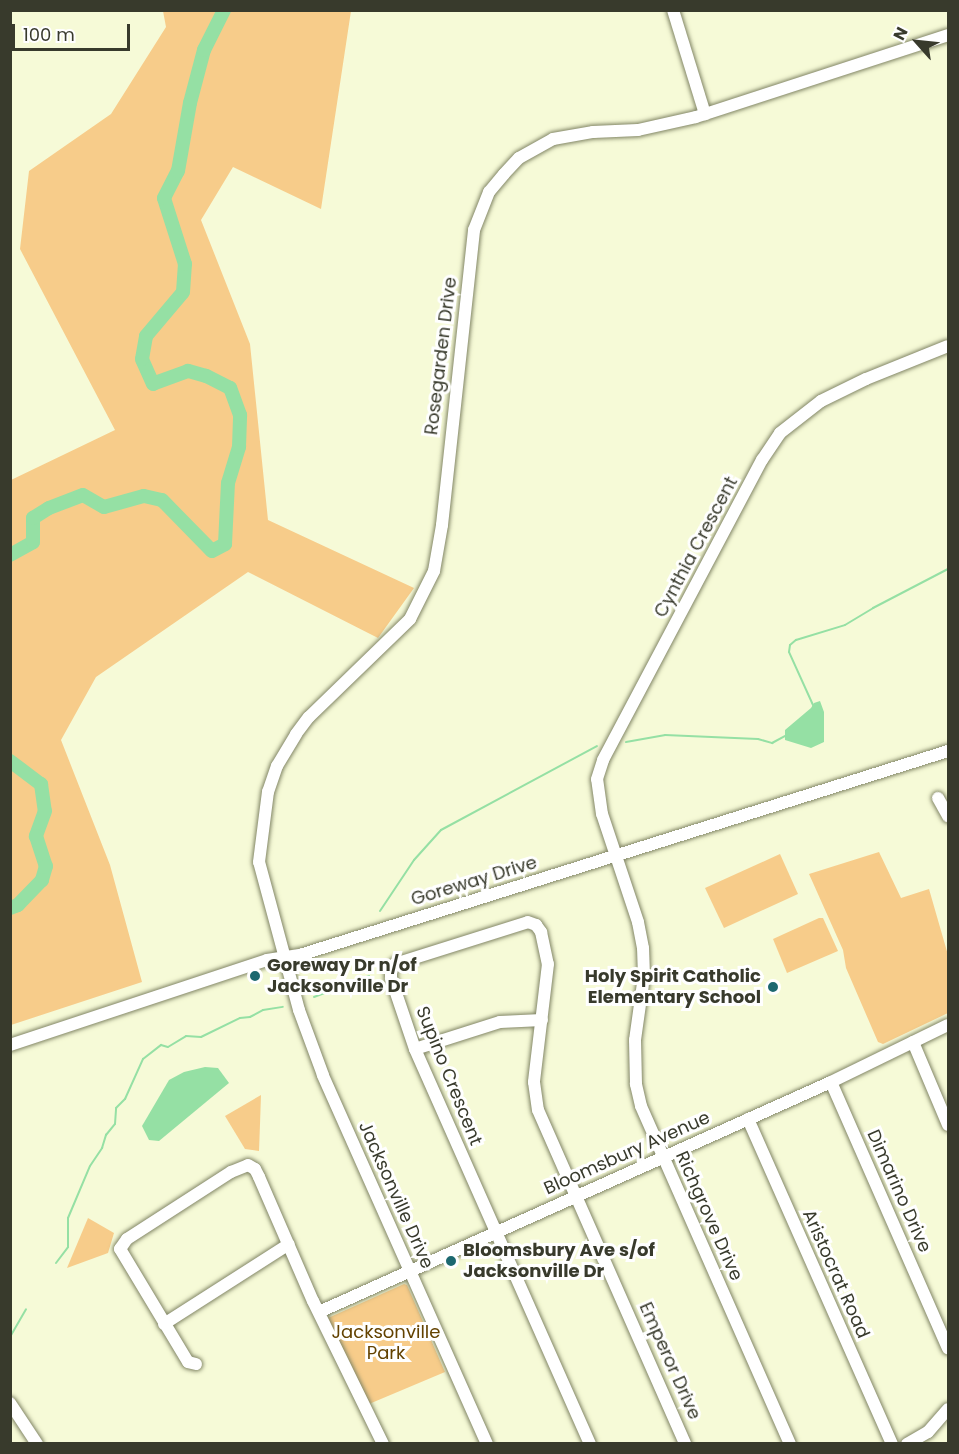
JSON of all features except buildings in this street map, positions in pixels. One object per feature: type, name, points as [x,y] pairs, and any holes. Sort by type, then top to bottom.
[{"type":"street","points":[[673,10],[705,114]]},
{"type":"street","name":"Rosegarden Drive","points":[[284,957],[259,861],[268,792],[277,766],[296,734],[309,717],[410,619],[434,571],[442,525],[474,230],[489,192],[519,158],[553,139],[593,132],[638,130],[705,114],[948,35]]},
{"type":"street","name":"Cynthia Crescent","points":[[615,855],[598,794],[599,771],[762,460],[780,433],[821,400],[948,346]]},
{"type":"street","name":"Goreway Drive","points":[[10,1045],[267,960],[303,954],[948,751]]},
{"type":"street","points":[[938,798],[948,816]]},
{"type":"street","name":"Richgrove Drive","points":[[615,855],[638,922],[643,948],[644,976],[635,1040],[636,1084],[641,1106],[790,1443]]},
{"type":"street","name":"Supino Crescent","points":[[577,1195],[536,1100],[534,1082],[548,974],[547,951],[541,932],[536,925],[528,922],[395,964],[391,970],[391,978],[415,1049],[590,1443]]},
{"type":"street","name":"Jacksonville Drive","points":[[284,957],[323,1075],[486,1443]]},
{"type":"street","points":[[415,1049],[501,1022],[542,1020]]},
{"type":"street","name":"Bloomsbury Avenue","points":[[319,1312],[831,1082],[948,1025]]},
{"type":"street","points":[[913,1042],[948,1125]]},
{"type":"street","name":"Dimarino Drive","points":[[831,1082],[948,1348]]},
{"type":"street","name":"Aristocrat Road","points":[[748,1119],[891,1443]]},
{"type":"street","points":[[196,1364],[188,1362],[122,1256],[120,1249],[122,1242],[231,1172],[248,1165],[255,1169],[319,1312],[383,1443]]},
{"type":"street","name":"Emperor Drive","points":[[577,1195],[685,1443]]},
{"type":"street","points":[[164,1324],[289,1244]]},
{"type":"street","points":[[10,1403],[37,1443]]},
{"type":"street","points":[[907,1443],[928,1432],[948,1409]]},
{"type":"green space","points":[[163,11],[351,11],[321,209],[233,167],[201,220],[250,344],[268,520],[414,588],[378,638],[248,572],[96,677],[61,740],[110,865],[142,982],[11,1025],[11,480],[115,430],[20,249],[29,171],[111,114],[166,27]]},
{"type":"green space","points":[[879,852],[901,898],[929,889],[948,955],[948,1013],[883,1044],[878,1042],[846,968],[843,950],[809,874]]},
{"type":"green space","points":[[780,854],[798,894],[724,928],[705,888]]},
{"type":"green space","points":[[823,918],[838,951],[787,973],[773,939]]},
{"type":"green space","points":[[261,1095],[259,1151],[245,1149],[225,1116]]},
{"type":"green space","points":[[88,1218],[114,1233],[108,1253],[67,1268]]},
{"type":"green space","name":"Jacksonville Park","points":[[404,1284],[407,1285],[445,1372],[369,1404],[328,1318]]},
{"type":"shaded area","points":[[820,701],[824,712],[824,742],[811,748],[785,740],[785,730],[814,703]]},
{"type":"shaded area","points":[[205,1067],[218,1068],[229,1083],[159,1141],[149,1140],[142,1126],[169,1080],[184,1072]]},
{"type":"waterway","points":[[10,555],[33,542],[33,518],[49,508],[83,495],[104,507],[144,496],[162,500],[212,551],[225,544],[228,483],[239,447],[240,415],[230,388],[206,376],[188,371],[153,384],[142,359],[146,336],[183,292],[185,264],[164,198],[178,171],[190,103],[204,50],[224,10]]},
{"type":"waterway","points":[[813,705],[789,652],[790,645],[796,640],[845,625],[948,569]]},
{"type":"waterway","points":[[626,742],[665,735],[758,739],[772,743],[785,736]]},
{"type":"waterway","points":[[380,911],[414,860],[441,830],[597,746]]},
{"type":"waterway","points":[[10,761],[41,784],[45,811],[36,836],[46,866],[42,880],[18,905],[10,908]]},
{"type":"waterway","points":[[314,997],[369,976]]},
{"type":"waterway","points":[[56,1263],[68,1247],[68,1218],[90,1166],[102,1148],[106,1135],[115,1124],[116,1108],[125,1099],[143,1059],[161,1045],[168,1047],[186,1036],[201,1037],[240,1018],[250,1017],[263,1010],[283,1007]]},
{"type":"waterway","points":[[10,1337],[26,1309]]},
{"type":"place","name":"Goreway Dr n/of Jacksonville Dr","points":[[255,976]]},
{"type":"place","name":"Holy Spirit Catholic Elementary School","points":[[773,987]]},
{"type":"place","name":"Bloomsbury Ave s/of Jacksonville Dr","points":[[451,1261]]}]
